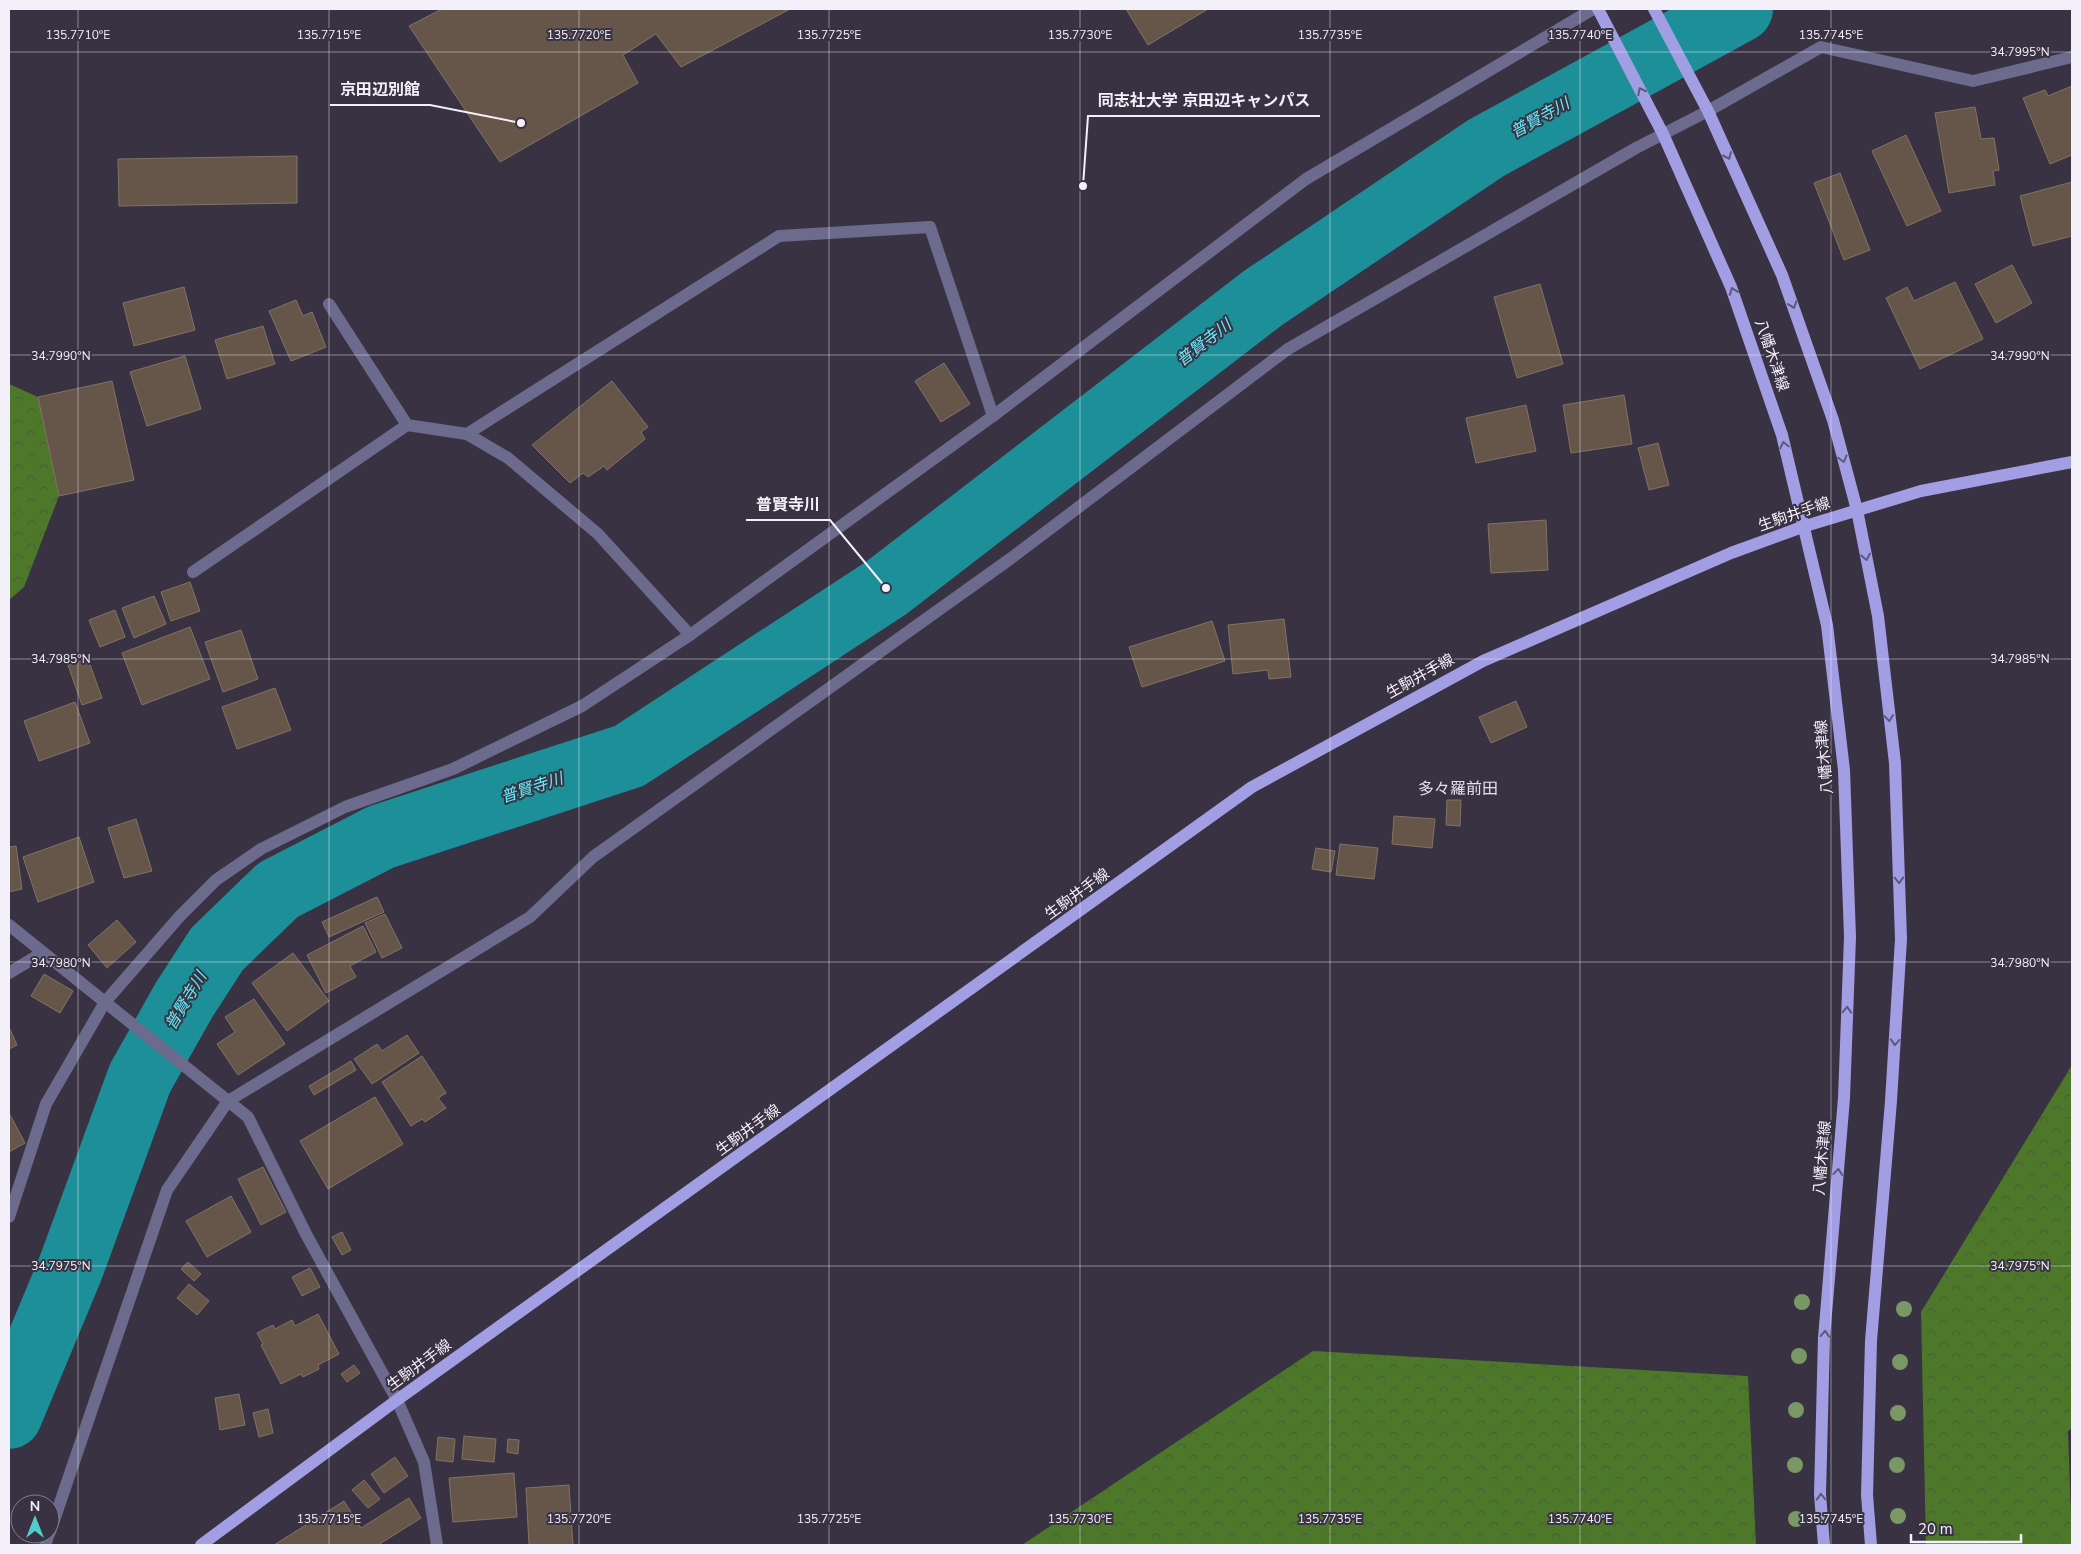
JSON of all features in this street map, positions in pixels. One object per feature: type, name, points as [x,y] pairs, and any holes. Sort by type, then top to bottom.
[{"type":"main road","name":"八幡木津線","points":[[1598,9],[1663,134],[1731,287],[1782,435],[1826,625],[1842,760],[1850,937],[1844,1098],[1824,1338],[1820,1494],[1824,1545]]},
{"type":"main road","points":[[1654,9],[1708,111],[1782,275],[1832,420],[1856,510],[1878,616],[1895,763],[1901,938],[1891,1101],[1871,1341],[1867,1495],[1871,1545]]},
{"type":"main road","name":"生駒井手線","points":[[201,1545],[397,1400],[1252,787],[1483,661],[1731,553],[1802,527],[1921,491],[2072,462]]},
{"type":"street","points":[[9,1216],[46,1104],[105,1002],[180,916],[216,880],[261,849],[345,807],[453,769],[582,706],[690,635],[992,416],[1306,179],[1593,9]]},
{"type":"street","points":[[60,1503],[166,1190],[228,1101],[530,917],[593,857],[1010,559],[1288,349],[1636,148],[1708,111],[1821,47],[1973,81],[2072,57]]},
{"type":"street","points":[[467,434],[779,236],[930,227],[992,416]]},
{"type":"street","points":[[329,304],[407,424]]},
{"type":"street","points":[[193,572],[407,424],[467,434],[508,458],[598,534],[690,635]]},
{"type":"street","points":[[9,926],[248,1117],[306,1234],[397,1400],[424,1462],[438,1545]]},
{"type":"street","points":[[9,973],[42,952]]},
{"type":"green space","points":[[9,384],[38,397],[59,496],[24,587],[9,600]]},
{"type":"green space","points":[[2072,1065],[2072,1428],[2068,1431],[2072,1545],[1926,1545],[1921,1312]]},
{"type":"green space","points":[[1313,1351],[1748,1376],[1756,1545],[1022,1545]]},
{"type":"building","points":[[442,9],[790,9],[681,67],[656,34],[623,55],[638,83],[500,162],[409,26]]},
{"type":"building","points":[[1126,9],[1208,9],[1148,45]]},
{"type":"building","points":[[2072,86],[2072,155],[2050,164],[2023,98],[2045,90],[2048,96]]},
{"type":"building","points":[[1975,107],[1981,139],[1994,138],[1999,170],[1993,171],[1995,185],[1949,193],[1935,113]]},
{"type":"building","points":[[1906,135],[1941,211],[1907,226],[1872,151]]},
{"type":"building","points":[[297,156],[297,203],[119,206],[118,159]]},
{"type":"building","points":[[1840,173],[1870,250],[1844,260],[1814,183]]},
{"type":"building","points":[[2072,182],[2072,236],[2033,246],[2020,196]]},
{"type":"building","points":[[2012,265],[2032,303],[1996,323],[1975,284]]},
{"type":"building","points":[[1955,282],[1983,339],[1920,369],[1886,298],[1907,287],[1914,301]]},
{"type":"building","points":[[1540,284],[1563,364],[1517,378],[1494,297]]},
{"type":"building","points":[[184,287],[195,330],[134,346],[123,303]]},
{"type":"building","points":[[296,300],[303,316],[312,312],[326,347],[291,361],[269,311]]},
{"type":"building","points":[[263,326],[275,364],[227,379],[215,340]]},
{"type":"building","points":[[185,356],[201,409],[147,426],[130,372]]},
{"type":"building","points":[[944,363],[970,404],[941,422],[915,381]]},
{"type":"building","points":[[112,381],[134,480],[59,496],[38,397]]},
{"type":"building","points":[[612,381],[648,427],[641,432],[645,439],[607,470],[604,466],[588,477],[583,473],[570,483],[532,445]]},
{"type":"building","points":[[1624,395],[1632,444],[1571,453],[1563,405]]},
{"type":"building","points":[[1526,405],[1536,451],[1476,463],[1466,418]]},
{"type":"building","points":[[1658,443],[1669,485],[1649,490],[1638,448]]},
{"type":"building","points":[[1546,520],[1548,570],[1491,573],[1488,524]]},
{"type":"building","points":[[190,582],[200,611],[171,621],[161,592]]},
{"type":"building","points":[[154,596],[166,624],[134,638],[122,608]]},
{"type":"building","points":[[115,610],[125,637],[100,647],[89,620]]},
{"type":"building","points":[[1284,619],[1291,677],[1269,679],[1268,670],[1233,674],[1228,625]]},
{"type":"building","points":[[1212,621],[1225,661],[1142,687],[1129,647]]},
{"type":"building","points":[[190,627],[210,679],[142,705],[122,653]]},
{"type":"building","points":[[241,630],[258,679],[223,692],[205,642]]},
{"type":"building","points":[[88,659],[102,698],[82,705],[68,665]]},
{"type":"building","points":[[275,688],[291,730],[237,749],[222,707]]},
{"type":"building","points":[[1516,701],[1527,727],[1491,743],[1479,717]]},
{"type":"building","points":[[75,702],[90,743],[39,761],[24,721]]},
{"type":"building","points":[[1447,800],[1461,800],[1460,826],[1446,825]]},
{"type":"building","points":[[1394,816],[1435,819],[1432,848],[1392,844]]},
{"type":"building","points":[[136,819],[152,871],[124,878],[108,828]]},
{"type":"building","points":[[79,837],[94,882],[38,902],[23,857]]},
{"type":"building","points":[[1340,844],[1378,848],[1374,879],[1336,875]]},
{"type":"building","points":[[16,846],[22,889],[9,892],[9,847]]},
{"type":"building","points":[[1316,848],[1335,851],[1331,872],[1312,869]]},
{"type":"building","points":[[377,897],[384,912],[329,937],[322,922]]},
{"type":"building","points":[[385,914],[402,948],[382,958],[365,923]]},
{"type":"building","points":[[117,920],[136,942],[107,968],[88,945]]},
{"type":"building","points":[[363,926],[376,952],[350,966],[356,977],[326,993],[307,955]]},
{"type":"building","points":[[293,953],[329,1001],[287,1031],[252,983]]},
{"type":"building","points":[[44,974],[73,991],[60,1013],[31,996]]},
{"type":"building","points":[[254,999],[285,1044],[238,1075],[217,1044],[235,1032],[225,1017]]},
{"type":"building","points":[[9,1027],[17,1045],[9,1049]]},
{"type":"building","points":[[407,1035],[419,1053],[372,1084],[354,1059],[377,1044],[382,1051]]},
{"type":"building","points":[[422,1056],[446,1093],[438,1098],[446,1108],[425,1122],[422,1119],[411,1126],[382,1082]]},
{"type":"building","points":[[351,1061],[356,1070],[314,1095],[309,1086]]},
{"type":"building","points":[[375,1097],[403,1144],[328,1189],[300,1141]]},
{"type":"building","points":[[9,1113],[25,1143],[9,1152]]},
{"type":"building","points":[[263,1167],[286,1212],[261,1225],[238,1179]]},
{"type":"building","points":[[231,1196],[251,1232],[207,1257],[186,1221]]},
{"type":"building","points":[[342,1232],[351,1250],[342,1255],[332,1237]]},
{"type":"building","points":[[188,1262],[201,1274],[194,1281],[181,1269]]},
{"type":"building","points":[[310,1268],[320,1287],[302,1296],[292,1277]]},
{"type":"building","points":[[189,1284],[209,1301],[197,1315],[177,1298]]},
{"type":"building","points":[[318,1314],[339,1354],[318,1365],[319,1369],[303,1377],[301,1374],[281,1384],[257,1333],[273,1325],[275,1329],[292,1320],[295,1326]]},
{"type":"building","points":[[354,1365],[360,1373],[347,1382],[341,1374]]},
{"type":"building","points":[[239,1394],[245,1425],[220,1430],[215,1398]]},
{"type":"building","points":[[268,1409],[273,1433],[259,1437],[253,1413]]},
{"type":"building","points":[[464,1436],[496,1439],[494,1462],[462,1459]]},
{"type":"building","points":[[438,1437],[455,1439],[453,1462],[436,1460]]},
{"type":"building","points":[[508,1439],[519,1440],[518,1454],[507,1452]]},
{"type":"building","points":[[395,1457],[408,1476],[384,1493],[371,1474]]},
{"type":"building","points":[[514,1473],[517,1517],[453,1522],[449,1478]]},
{"type":"building","points":[[364,1480],[380,1499],[368,1508],[352,1490]]},
{"type":"building","points":[[569,1485],[573,1545],[529,1545],[526,1488]]},
{"type":"building","points":[[409,1498],[421,1518],[378,1545],[274,1545],[344,1501],[361,1528]]},
{"type":"waterway","name":"普賢寺川","points":[[9,1416],[71,1267],[140,1078],[184,1000],[217,949],[278,890],[381,837],[629,756],[886,588],[1263,298],[1486,148],[1740,9]]},
{"type":"place","name":"京田辺別館","points":[[521,123]]},
{"type":"place","name":"同志社大学 京田辺キャンパス","points":[[1083,186]]},
{"type":"place","name":"普賢寺川","points":[[886,588]]},
{"type":"district","name":"多々羅前田","points":[[1458,789]]}]
